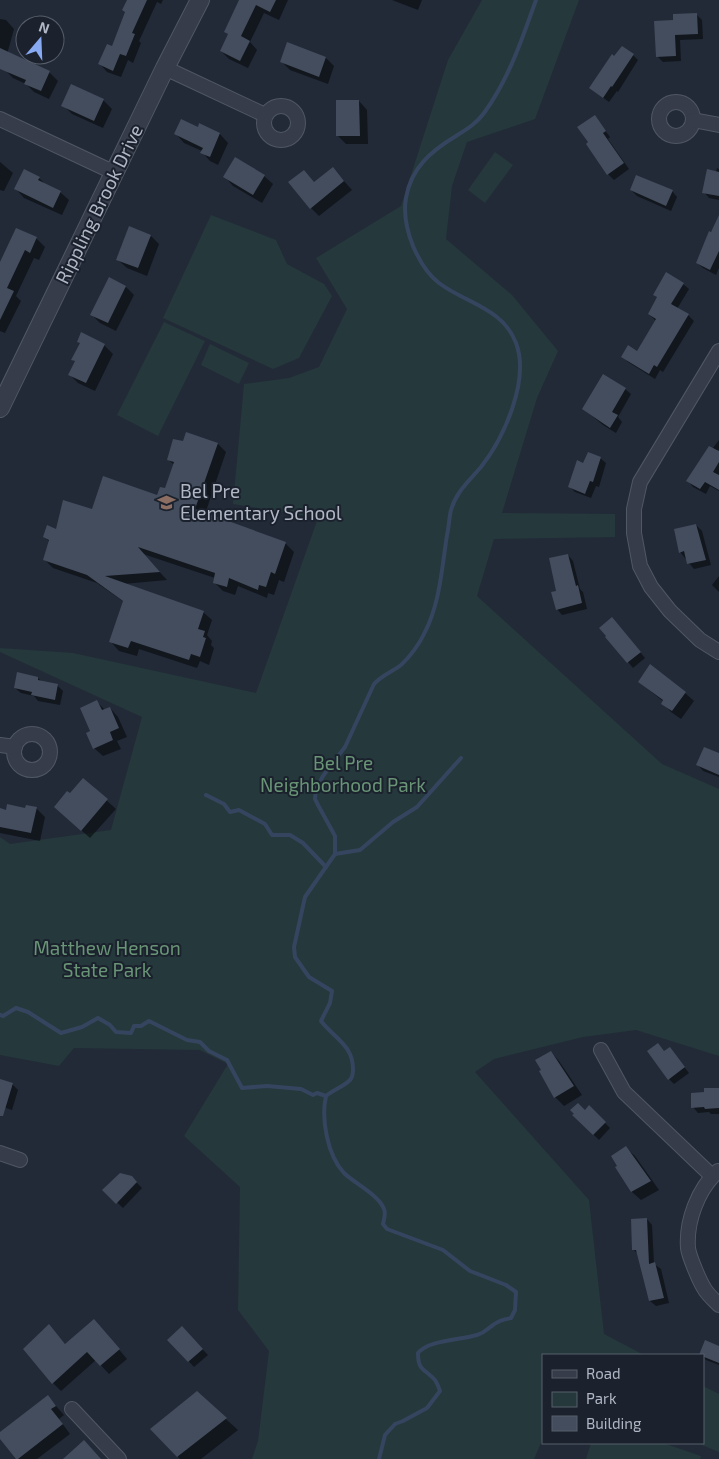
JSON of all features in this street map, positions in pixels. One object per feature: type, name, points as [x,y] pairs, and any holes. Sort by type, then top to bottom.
[{"type":"street","name":"Rippling Brook Drive","points":[[0,408],[200,0]]},
{"type":"street","points":[[165,68],[265,115]]},
{"type":"street","points":[[0,119],[115,173]]},
{"type":"street","points":[[693,120],[719,125]]},
{"type":"street","points":[[719,351],[640,482],[634,509],[634,533],[640,566],[651,587],[670,611],[700,640],[719,652]]},
{"type":"street","points":[[0,745],[15,747]]},
{"type":"street","points":[[601,1050],[624,1092],[716,1173],[698,1196],[689,1228],[688,1249],[704,1288],[719,1305]]},
{"type":"street","points":[[0,1153],[20,1160]]},
{"type":"street","points":[[72,1409],[119,1459]]},
{"type":"green space","points":[[482,0],[579,0],[535,119],[467,142],[452,186],[446,239],[512,295],[558,351],[537,398],[502,513],[615,514],[615,537],[494,539],[477,596],[662,764],[719,789],[719,1056],[636,1030],[583,1037],[494,1059],[475,1072],[589,1200],[604,1334],[642,1354],[542,1354],[542,1440],[534,1459],[252,1459],[258,1441],[269,1351],[238,1310],[240,1187],[184,1136],[228,1064],[200,1050],[74,1048],[59,1066],[0,1055],[0,837],[10,844],[111,830],[142,717],[0,652],[0,648],[73,653],[256,693],[318,518],[233,504],[244,384],[289,378],[319,367],[347,309],[316,258],[401,206],[448,60]]},
{"type":"green space","points":[[495,152],[513,165],[485,203],[468,190]]},
{"type":"green space","points":[[211,215],[276,240],[287,264],[324,284],[332,296],[299,358],[273,369],[163,318]]},
{"type":"green space","points":[[164,322],[205,341],[158,436],[117,415]]},
{"type":"green space","points":[[210,344],[249,363],[239,384],[201,365]]},
{"type":"green space","points":[[704,1386],[719,1394],[719,1452],[699,1444],[704,1444]]},
{"type":"green space","points":[[591,1444],[666,1444],[701,1456],[700,1459],[586,1459]]},
{"type":"building","points":[[127,0],[147,0],[132,33],[135,34],[126,56],[120,54],[113,71],[98,64],[107,44],[112,46],[125,12],[122,10]]},
{"type":"building","points":[[239,0],[276,0],[270,12],[256,5],[241,36],[250,41],[240,61],[220,51],[228,34],[224,32]]},
{"type":"building","points":[[697,13],[698,34],[675,35],[676,56],[656,57],[654,21],[673,20],[673,14]]},
{"type":"building","points":[[287,42],[326,57],[319,77],[280,62]]},
{"type":"building","points":[[622,46],[634,54],[603,98],[589,88],[612,54],[614,56]]},
{"type":"building","points":[[0,48],[15,55],[15,65],[37,65],[50,71],[41,91],[24,84],[26,80],[0,69]]},
{"type":"building","points":[[71,84],[104,99],[94,121],[61,106]]},
{"type":"building","points":[[336,100],[359,100],[360,136],[336,136]]},
{"type":"building","points":[[595,115],[606,131],[603,133],[624,163],[607,175],[577,127]]},
{"type":"building","points":[[181,119],[198,127],[199,123],[220,133],[210,157],[200,153],[203,148],[174,134]]},
{"type":"building","points":[[235,157],[265,175],[253,195],[223,177]]},
{"type":"building","points":[[333,167],[344,181],[310,209],[288,182],[304,170],[314,182]]},
{"type":"building","points":[[24,169],[40,177],[38,180],[61,191],[53,208],[14,189]]},
{"type":"building","points":[[707,169],[719,172],[719,196],[702,193]]},
{"type":"building","points":[[636,175],[673,190],[666,206],[630,190]]},
{"type":"building","points":[[719,215],[719,251],[710,270],[696,263],[709,231],[711,232]]},
{"type":"building","points":[[129,226],[151,235],[138,268],[116,260]]},
{"type":"building","points":[[16,228],[37,237],[30,253],[25,250],[7,288],[14,291],[0,320],[0,262]]},
{"type":"building","points":[[666,272],[684,283],[671,304],[689,314],[657,367],[654,365],[649,374],[621,357],[628,345],[637,351],[656,319],[648,314],[657,297],[653,295]]},
{"type":"building","points":[[109,277],[126,286],[108,323],[90,315]]},
{"type":"building","points":[[81,332],[105,344],[86,383],[68,375],[75,361],[71,360],[80,343],[77,342]]},
{"type":"building","points":[[603,374],[626,388],[612,412],[618,415],[610,428],[582,409]]},
{"type":"building","name":"Bel Pre Elementary School","points":[[186,432],[218,443],[195,509],[286,542],[275,574],[271,572],[266,587],[259,585],[258,590],[229,578],[227,587],[213,583],[215,573],[138,547],[160,572],[105,576],[204,611],[198,629],[205,631],[203,637],[206,638],[200,657],[191,654],[189,660],[131,641],[128,648],[109,642],[123,601],[87,575],[43,560],[49,540],[43,537],[47,525],[56,529],[63,500],[92,509],[103,476],[157,495],[160,487],[165,488],[174,462],[167,460],[173,439],[183,441]]},
{"type":"building","points":[[709,446],[719,451],[719,462],[713,472],[719,475],[719,490],[705,482],[700,489],[686,481]]},
{"type":"building","points":[[588,452],[601,457],[593,482],[590,481],[585,494],[568,487],[577,460],[583,463]]},
{"type":"building","points":[[696,524],[706,560],[687,564],[684,551],[679,553],[674,529]]},
{"type":"building","points":[[568,554],[582,603],[556,610],[551,592],[556,591],[549,558]]},
{"type":"building","points":[[612,617],[641,652],[627,663],[599,628]]},
{"type":"building","points":[[650,664],[686,692],[672,711],[661,704],[663,700],[638,682]]},
{"type":"building","points":[[17,672],[38,677],[38,680],[58,684],[55,700],[31,695],[32,692],[14,688]]},
{"type":"building","points":[[97,700],[102,710],[110,707],[119,728],[110,732],[113,740],[93,749],[86,733],[90,731],[80,708]]},
{"type":"building","points":[[704,747],[719,753],[719,775],[696,765]]},
{"type":"building","points":[[83,778],[108,799],[81,831],[54,807],[67,791],[70,793]]},
{"type":"building","points":[[7,804],[25,808],[26,805],[37,807],[31,833],[0,827],[0,808],[6,810]]},
{"type":"building","points":[[658,1043],[664,1051],[670,1047],[685,1067],[668,1080],[647,1051]]},
{"type":"building","points":[[551,1051],[574,1086],[554,1098],[535,1060]]},
{"type":"building","points":[[0,1079],[13,1083],[3,1116],[0,1116]]},
{"type":"building","points":[[704,1088],[719,1088],[719,1108],[691,1108],[691,1093],[704,1092]]},
{"type":"building","points":[[578,1103],[585,1110],[589,1105],[606,1122],[593,1135],[572,1115],[574,1114],[570,1110]]},
{"type":"building","points":[[626,1146],[651,1181],[631,1192],[615,1167],[617,1166],[611,1156]]},
{"type":"building","points":[[120,1173],[132,1176],[137,1182],[116,1204],[102,1190]]},
{"type":"building","points":[[647,1218],[649,1264],[655,1262],[664,1298],[649,1301],[636,1250],[632,1250],[631,1219]]},
{"type":"building","points":[[94,1319],[120,1349],[100,1366],[87,1352],[52,1384],[23,1349],[49,1324],[65,1344]]},
{"type":"building","points":[[182,1326],[203,1349],[188,1362],[167,1340]]},
{"type":"building","points":[[705,1340],[719,1346],[719,1363],[704,1357],[704,1354],[699,1354]]},
{"type":"building","points":[[197,1391],[227,1418],[177,1457],[150,1429]]},
{"type":"building","points":[[48,1395],[56,1406],[51,1409],[63,1424],[16,1459],[0,1439],[0,1432]]},
{"type":"building","points":[[84,1440],[101,1459],[63,1459]]},
{"type":"waterway","points":[[379,1459],[385,1435],[395,1424],[427,1408],[440,1391],[435,1380],[420,1366],[418,1353],[429,1345],[480,1334],[497,1322],[511,1318],[515,1310],[516,1292],[506,1285],[470,1271],[443,1250],[387,1229],[383,1224],[385,1213],[381,1204],[372,1194],[348,1177],[338,1165],[330,1147],[325,1125],[326,1096],[351,1079],[353,1072],[352,1061],[342,1042],[321,1021],[330,1003],[332,991],[309,977],[295,957],[294,947],[305,897],[335,854],[335,836],[315,799],[316,789],[323,776],[345,747],[374,684],[404,662],[423,636],[430,621],[437,597],[453,504],[460,492],[490,455],[498,441],[506,425],[517,391],[520,374],[519,358],[516,343],[510,331],[493,314],[449,290],[427,271],[409,235],[405,217],[405,204],[412,178],[417,169],[438,148],[475,123],[493,100],[514,58],[536,0]]},
{"type":"waterway","points":[[335,854],[360,850],[393,822],[417,807],[461,758]]},
{"type":"waterway","points":[[206,795],[224,804],[230,812],[239,810],[265,824],[272,835],[290,835],[303,843],[326,867]]},
{"type":"waterway","points":[[0,1015],[3,1016],[16,1008],[28,1012],[61,1033],[82,1027],[98,1018],[110,1025],[116,1032],[131,1033],[134,1026],[141,1026],[149,1021],[187,1040],[200,1042],[209,1051],[227,1060],[242,1088],[267,1086],[301,1089],[313,1095],[317,1093],[326,1096]]},
{"type":"place","name":"Bel Pre Elementary School","points":[[166,502]]},
{"type":"park label","name":"Bel Pre Neighborhood Park","points":[[343,774]]},
{"type":"park label","name":"Matthew Henson State Park","points":[[107,959]]}]
